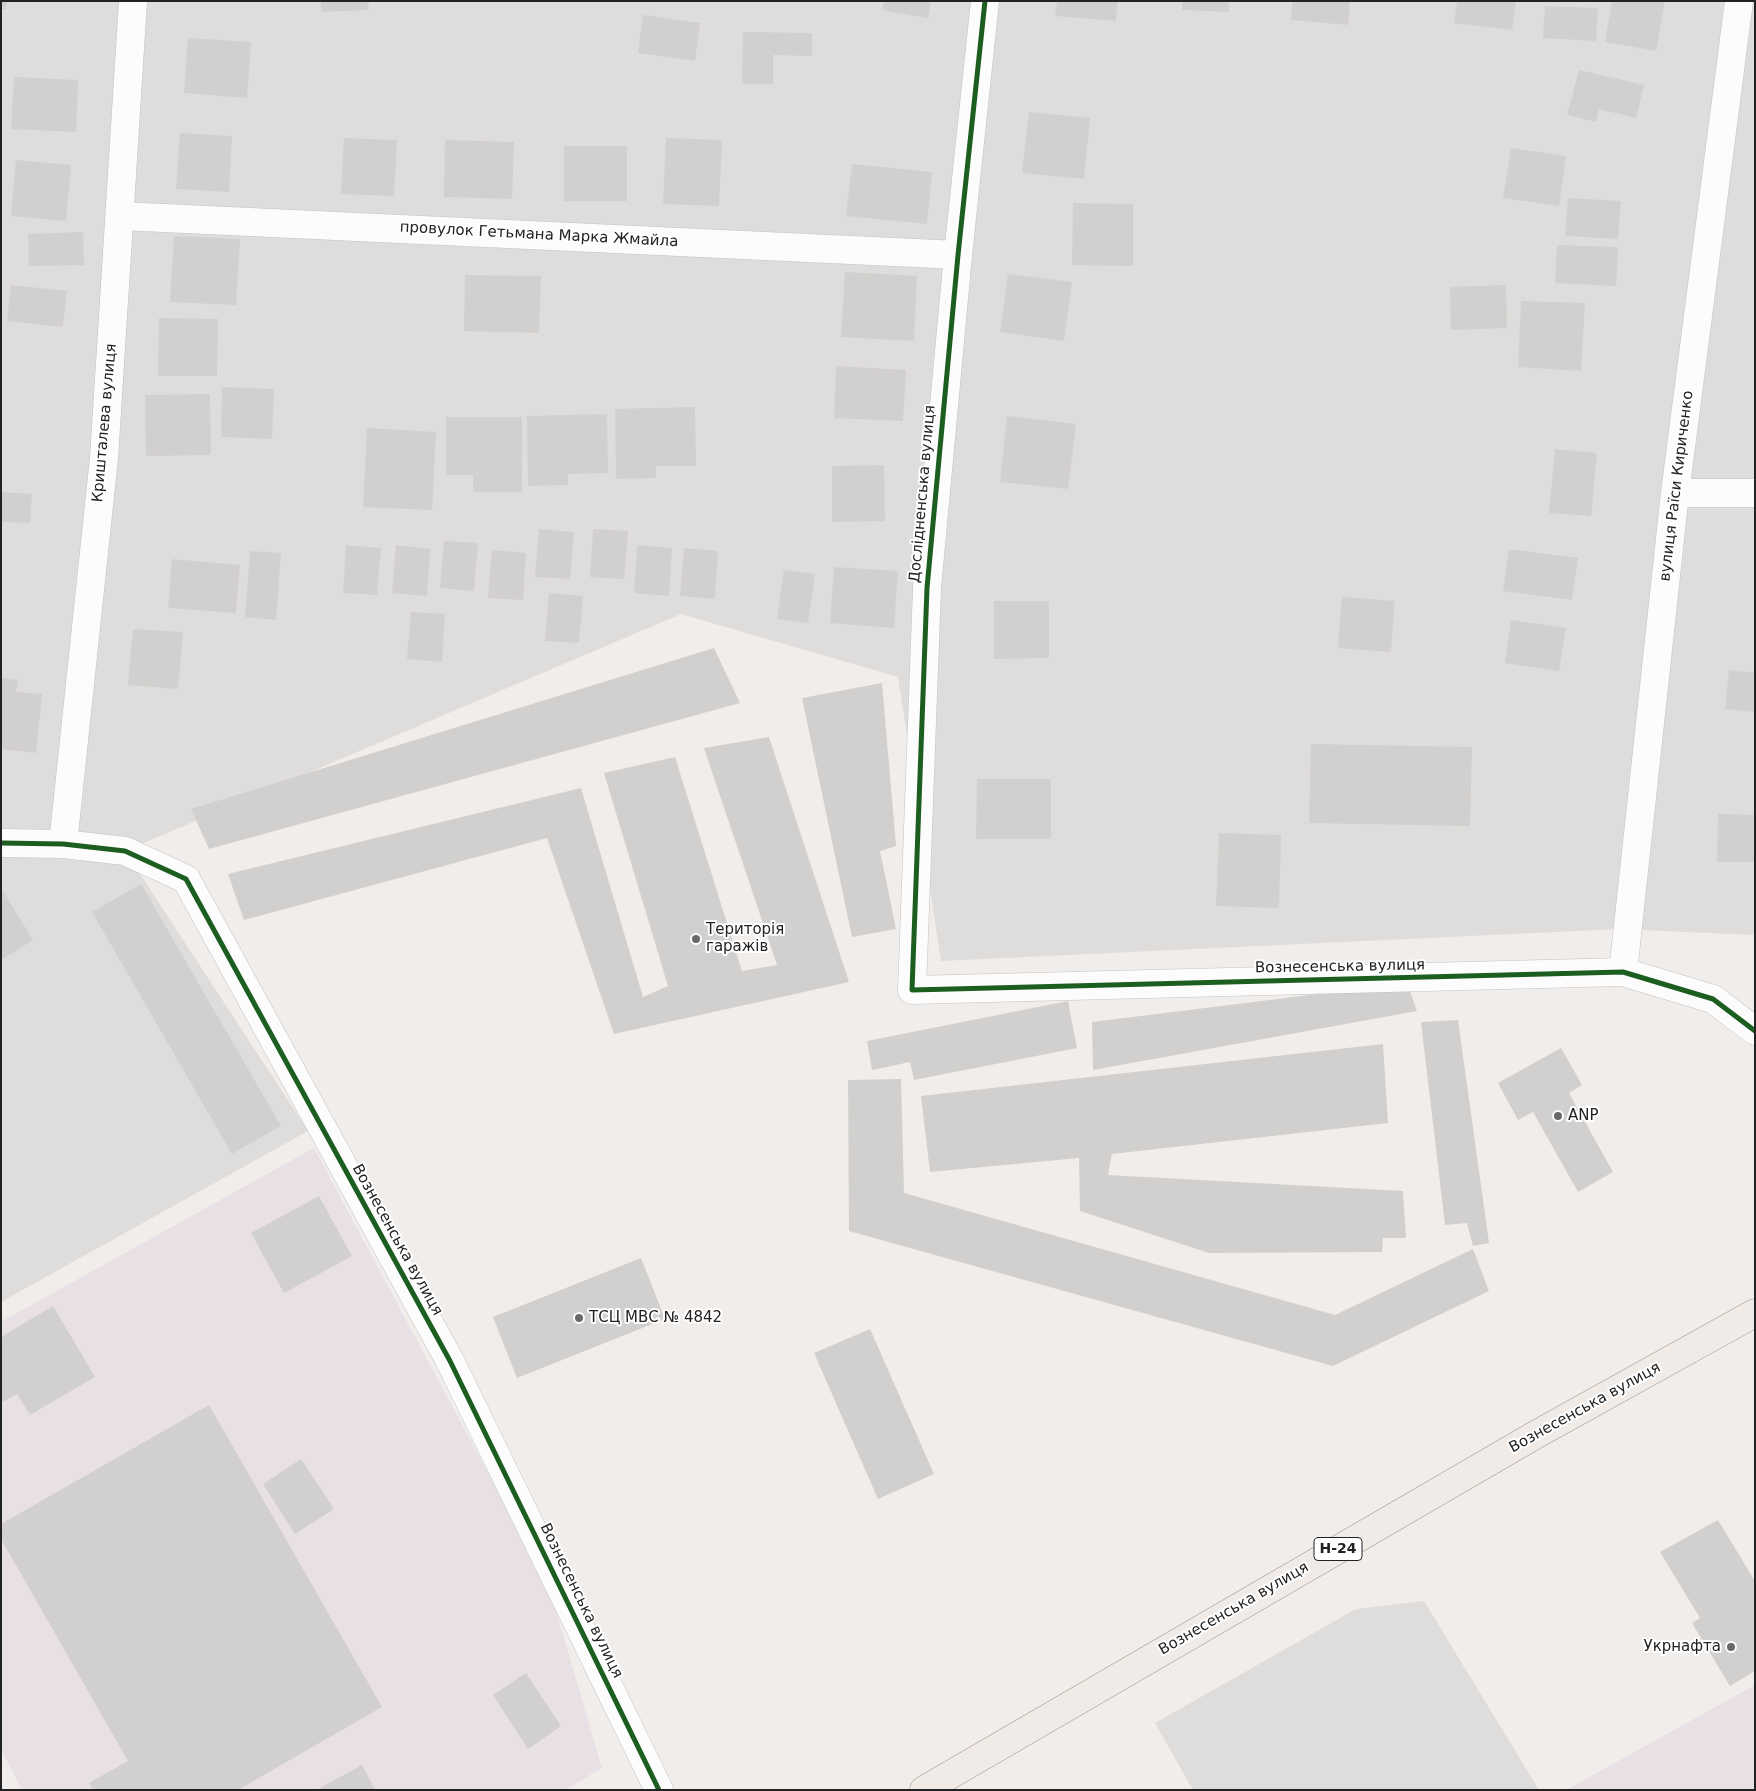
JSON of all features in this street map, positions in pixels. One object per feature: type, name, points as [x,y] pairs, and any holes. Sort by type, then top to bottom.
[{"type":"main road","name":"Вознесенська вулиця","points":[[924,1790],[1528,1439],[1755,1313]]},
{"type":"street","name":"Кришталева вулиця","points":[[63,844],[104,458],[133,1]]},
{"type":"street","name":"Дослідненська вулиця","points":[[912,990],[927,588],[958,255],[985,1]]},
{"type":"street","name":"вулиця Раїси Кириченко","points":[[1623,972],[1675,493],[1739,1]]},
{"type":"street","name":"провулок Гетьмана Марка Жмайла","points":[[120,216],[958,255]]},
{"type":"street","points":[[1675,493],[1755,493]]},
{"type":"street","name":"Вознесенська вулиця","points":[[1,843],[63,844],[125,851],[186,880],[450,1362],[659,1790]]},
{"type":"street","name":"Вознесенська вулиця","points":[[912,990],[1623,972],[1713,999],[1755,1031]]},
{"type":"shaded area","points":[[1,1],[1755,1],[1755,935],[1618,929],[941,961],[898,677],[681,614],[125,851],[308,1131],[1,1302]]},
{"type":"shaded area","points":[[314,1148],[549,1587],[602,1768],[565,1790],[22,1790],[1,1749],[1,1322]]},
{"type":"shaded area","points":[[1424,1601],[1539,1790],[1193,1790],[1155,1723],[1356,1609]]},
{"type":"shaded area","points":[[1755,1685],[1755,1790],[1566,1790]]},
{"type":"building","points":[[1,1],[7,1],[6,9],[1,9]]},
{"type":"building","points":[[321,1],[368,1],[369,10],[321,12]]},
{"type":"building","points":[[884,1],[931,1],[928,18],[882,10]]},
{"type":"building","points":[[1057,1],[1118,1],[1116,21],[1055,16]]},
{"type":"building","points":[[1182,1],[1229,1],[1229,12],[1182,10]]},
{"type":"building","points":[[1292,1],[1350,1],[1348,25],[1291,20]]},
{"type":"building","points":[[1457,1],[1516,1],[1512,30],[1454,23]]},
{"type":"building","points":[[1612,1],[1665,1],[1656,51],[1605,42]]},
{"type":"building","points":[[1545,6],[1598,8],[1596,41],[1543,38]]},
{"type":"building","points":[[643,15],[700,23],[695,61],[638,53]]},
{"type":"building","points":[[743,32],[812,33],[812,56],[773,55],[773,84],[742,84]]},
{"type":"building","points":[[188,38],[251,42],[247,98],[184,93]]},
{"type":"building","points":[[1579,70],[1644,85],[1636,118],[1599,109],[1596,122],[1567,115]]},
{"type":"building","points":[[14,77],[78,80],[76,132],[11,129]]},
{"type":"building","points":[[1029,112],[1090,118],[1084,179],[1022,173]]},
{"type":"building","points":[[180,133],[232,136],[229,192],[176,189]]},
{"type":"building","points":[[344,138],[397,140],[394,196],[341,194]]},
{"type":"building","points":[[666,138],[722,140],[719,206],[663,204]]},
{"type":"building","points":[[445,140],[514,142],[512,199],[444,197]]},
{"type":"building","points":[[564,146],[627,146],[627,201],[564,201]]},
{"type":"building","points":[[1511,148],[1566,156],[1559,206],[1503,198]]},
{"type":"building","points":[[16,160],[71,165],[66,221],[11,216]]},
{"type":"building","points":[[852,164],[932,172],[927,224],[846,216]]},
{"type":"building","points":[[1568,198],[1621,201],[1618,239],[1565,236]]},
{"type":"building","points":[[1073,203],[1133,204],[1133,266],[1072,265]]},
{"type":"building","points":[[83,232],[84,265],[29,266],[28,234]]},
{"type":"building","points":[[174,236],[240,239],[236,305],[170,302]]},
{"type":"building","points":[[1557,245],[1618,247],[1616,286],[1555,283]]},
{"type":"building","points":[[845,272],[917,276],[914,341],[841,337]]},
{"type":"building","points":[[1008,274],[1072,282],[1064,341],[1000,332]]},
{"type":"building","points":[[465,275],[541,276],[539,333],[464,331]]},
{"type":"building","points":[[11,285],[67,291],[63,327],[7,321]]},
{"type":"building","points":[[1506,285],[1507,328],[1451,330],[1450,287]]},
{"type":"building","points":[[1521,301],[1585,303],[1581,371],[1518,367]]},
{"type":"building","points":[[159,318],[218,319],[217,376],[158,376]]},
{"type":"building","points":[[836,366],[906,370],[903,421],[834,418]]},
{"type":"building","points":[[222,387],[274,389],[272,439],[221,437]]},
{"type":"building","points":[[210,394],[211,455],[146,456],[145,395]]},
{"type":"building","points":[[695,407],[696,466],[656,466],[656,478],[616,479],[615,409]]},
{"type":"building","points":[[607,414],[608,473],[568,474],[568,485],[528,486],[527,416]]},
{"type":"building","points":[[1007,416],[1076,424],[1068,489],[1000,482]]},
{"type":"building","points":[[446,417],[522,417],[522,492],[473,492],[473,475],[446,475]]},
{"type":"building","points":[[367,428],[436,432],[432,510],[363,507]]},
{"type":"building","points":[[1555,449],[1597,453],[1591,516],[1549,513]]},
{"type":"building","points":[[884,465],[885,521],[832,522],[832,466]]},
{"type":"building","points":[[1,492],[32,494],[30,523],[1,522]]},
{"type":"building","points":[[539,529],[574,532],[570,579],[535,577]]},
{"type":"building","points":[[593,529],[628,531],[624,579],[590,577]]},
{"type":"building","points":[[444,541],[478,543],[474,591],[440,588]]},
{"type":"building","points":[[346,545],[381,548],[377,595],[343,593]]},
{"type":"building","points":[[396,545],[430,549],[427,596],[392,593]]},
{"type":"building","points":[[637,545],[672,548],[669,596],[634,593]]},
{"type":"building","points":[[684,548],[718,551],[715,599],[680,596]]},
{"type":"building","points":[[1509,549],[1578,558],[1572,600],[1503,591]]},
{"type":"building","points":[[492,550],[526,553],[523,600],[488,598]]},
{"type":"building","points":[[250,551],[281,553],[276,620],[245,617]]},
{"type":"building","points":[[172,559],[240,565],[236,613],[168,608]]},
{"type":"building","points":[[834,567],[898,571],[894,628],[830,623]]},
{"type":"building","points":[[784,570],[815,574],[808,623],[777,619]]},
{"type":"building","points":[[549,593],[583,596],[579,643],[545,641]]},
{"type":"building","points":[[1342,597],[1395,601],[1391,652],[1338,648]]},
{"type":"building","points":[[994,601],[1049,601],[1049,658],[994,659]]},
{"type":"building","points":[[411,612],[445,614],[442,662],[407,659]]},
{"type":"building","points":[[1511,620],[1566,628],[1559,671],[1505,663]]},
{"type":"building","points":[[133,629],[183,632],[178,689],[128,685]]},
{"type":"building","points":[[714,648],[740,703],[209,849],[191,809]]},
{"type":"building","points":[[1729,670],[1755,673],[1755,712],[1725,709]]},
{"type":"building","points":[[1,678],[18,680],[16,692],[42,694],[36,753],[1,749]]},
{"type":"building","points":[[882,683],[896,846],[880,851],[896,929],[852,937],[802,698]]},
{"type":"building","points":[[769,737],[849,982],[614,1034],[547,838],[244,920],[228,874],[581,788],[643,997],[668,986],[604,773],[675,757],[742,971],[777,965],[704,748]]},
{"type":"building","points":[[1311,744],[1472,747],[1470,826],[1309,823]]},
{"type":"building","points":[[977,779],[1051,779],[1051,839],[976,839]]},
{"type":"building","points":[[1718,814],[1755,815],[1755,862],[1717,862]]},
{"type":"building","points":[[1219,833],[1281,835],[1279,908],[1216,906]]},
{"type":"building","points":[[141,884],[281,1126],[232,1154],[92,912]]},
{"type":"building","points":[[3,891],[33,940],[1,960],[1,892]]},
{"type":"building","points":[[1407,983],[1417,1011],[1093,1070],[1092,1022]]},
{"type":"building","points":[[1068,1001],[1077,1048],[914,1080],[910,1062],[872,1070],[867,1041]]},
{"type":"building","points":[[1458,1020],[1489,1243],[1473,1246],[1467,1223],[1445,1225],[1421,1022]]},
{"type":"building","points":[[1383,1044],[1388,1123],[1112,1154],[1108,1175],[1403,1191],[1406,1238],[1383,1238],[1382,1252],[1209,1253],[1080,1211],[1079,1158],[930,1172],[921,1096]]},
{"type":"building","name":"ANP","points":[[1561,1048],[1582,1085],[1569,1093],[1613,1172],[1578,1192],[1533,1112],[1518,1120],[1498,1083]]},
{"type":"building","points":[[901,1079],[904,1193],[1335,1315],[1473,1249],[1489,1291],[1333,1366],[849,1231],[848,1080]]},
{"type":"building","points":[[319,1196],[352,1256],[284,1293],[251,1233]]},
{"type":"building","name":"ТСЦ МВС № 4842","points":[[641,1258],[665,1319],[517,1378],[493,1317]]},
{"type":"building","points":[[53,1306],[95,1377],[30,1415],[17,1394],[1,1403],[1,1337]]},
{"type":"building","points":[[870,1329],[934,1474],[878,1499],[814,1353]]},
{"type":"building","points":[[209,1405],[382,1707],[238,1790],[93,1790],[89,1783],[128,1761],[1,1539],[1,1524]]},
{"type":"building","points":[[301,1459],[334,1509],[295,1534],[263,1484]]},
{"type":"building","points":[[1718,1520],[1755,1581],[1755,1671],[1730,1686],[1692,1623],[1700,1618],[1660,1552]]},
{"type":"building","points":[[526,1673],[561,1726],[528,1749],[493,1695]]},
{"type":"building","points":[[362,1765],[375,1790],[316,1790]]},
{"type":"cycle path","points":[[985,1],[958,255],[927,588],[912,990],[1623,972],[1713,999],[1755,1031]]},
{"type":"cycle path","points":[[1,843],[63,844],[125,851],[186,879],[450,1361],[659,1790]]},
{"type":"place","name":"Територія гаражів","points":[[696,939]]},
{"type":"place","name":"ANP","points":[[1558,1116]]},
{"type":"place","name":"ТСЦ МВС № 4842","points":[[579,1318]]},
{"type":"place","name":"Укрнафта","points":[[1731,1647]]}]
